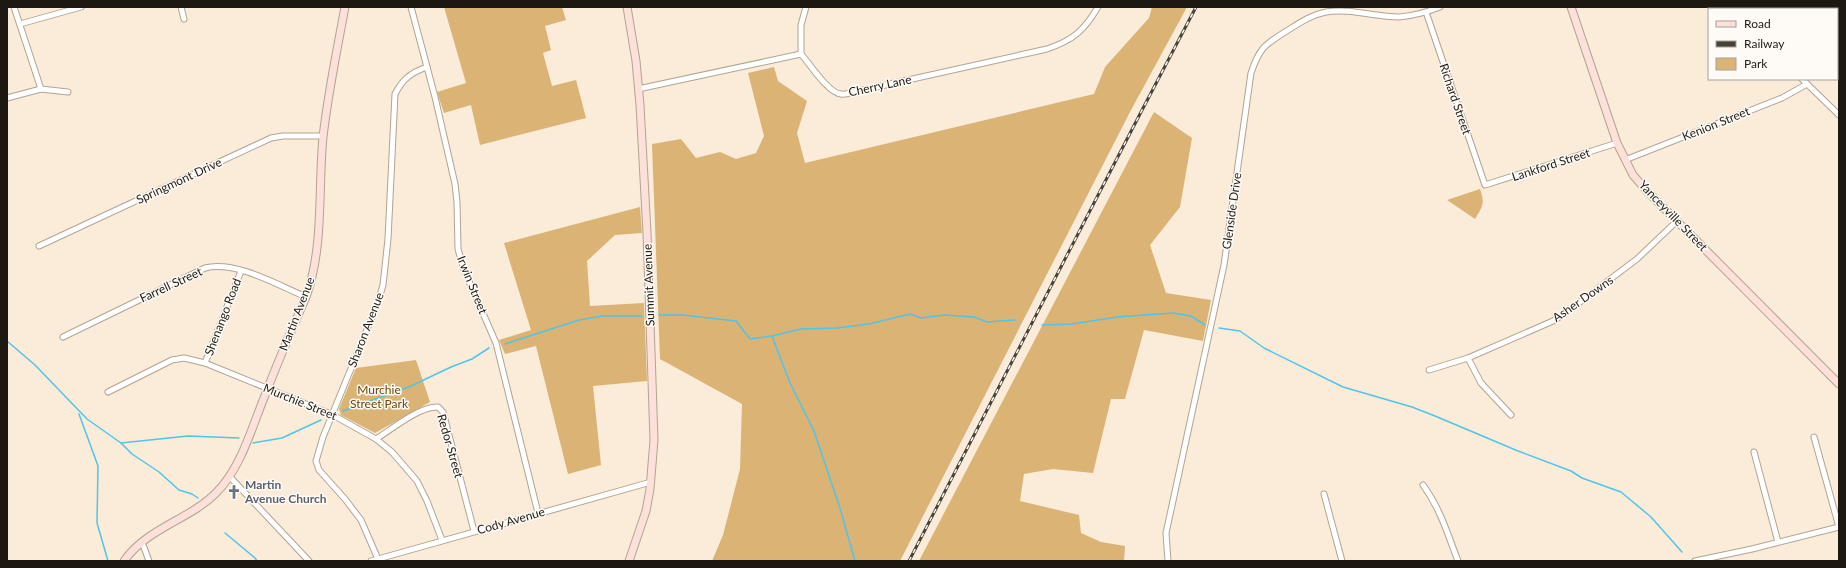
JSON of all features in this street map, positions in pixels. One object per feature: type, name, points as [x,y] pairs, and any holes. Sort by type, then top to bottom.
[{"type":"main road","name":"Martin Avenue","points":[[124,561],[132,550],[142,542],[202,505],[215,494],[230,477],[306,297],[311,283],[315,252],[323,136],[332,75],[345,7]]},
{"type":"main road","name":"Summit Avenue","points":[[627,7],[638,89],[647,230],[654,433],[651,482],[646,511],[629,561]]},
{"type":"main road","name":"Yanceyville Street","points":[[1571,7],[1617,143],[1633,175],[1839,384]]},
{"type":"street","points":[[14,7],[41,89]]},
{"type":"street","points":[[20,24],[81,7]]},
{"type":"street","points":[[181,7],[184,19]]},
{"type":"street","name":"Irwin Street","points":[[411,7],[455,184],[458,249],[464,270],[496,343],[538,513]]},
{"type":"street","points":[[638,89],[801,54],[801,25],[806,7]]},
{"type":"street","name":"Cherry Lane","points":[[801,54],[826,85],[833,91],[840,94],[1047,49],[1067,42],[1089,23],[1098,7]]},
{"type":"street","name":"Glenside Drive","points":[[1168,561],[1166,534],[1224,265],[1251,73],[1256,58],[1263,47],[1305,20],[1317,15],[1340,11],[1399,17],[1426,12],[1440,7]]},
{"type":"street","name":"Richard Street","points":[[1426,12],[1485,185]]},
{"type":"street","name":"Sharon Avenue","points":[[378,559],[361,520],[346,499],[319,470],[316,461],[318,450],[377,305],[383,285],[388,239],[395,94],[406,77],[412,72],[427,68]]},
{"type":"street","points":[[1803,80],[1839,115]]},
{"type":"street","name":"Kenion Street","points":[[1625,160],[1782,98],[1807,84]]},
{"type":"street","points":[[7,98],[41,89],[68,92]]},
{"type":"street","name":"Springmont Drive","points":[[39,246],[271,138],[283,136],[323,136]]},
{"type":"street","name":"Lankford Street","points":[[1485,185],[1617,143]]},
{"type":"street","name":"Asher Downs","points":[[1429,370],[1468,358],[1553,321],[1637,259],[1677,221]]},
{"type":"street","name":"Farrell Street","points":[[63,337],[205,268],[215,266],[241,271],[306,297]]},
{"type":"street","name":"Shenango Road","points":[[205,363],[241,271]]},
{"type":"street","name":"Murchie Street","points":[[108,392],[172,360],[184,358],[205,363],[333,415],[376,439],[392,452],[417,481],[427,501],[442,540]]},
{"type":"street","points":[[1468,358],[1481,384],[1510,415]]},
{"type":"street","name":"Redor Street","points":[[376,439],[430,406],[438,407],[443,412],[474,531]]},
{"type":"street","points":[[1695,561],[1839,527],[1814,437]]},
{"type":"street","points":[[1754,452],[1778,542]]},
{"type":"street","points":[[230,477],[309,561]]},
{"type":"street","name":"Cody Avenue","points":[[371,561],[651,482]]},
{"type":"street","points":[[1423,485],[1432,496],[1440,512],[1458,561]]},
{"type":"street","points":[[1324,494],[1342,561]]},
{"type":"street","points":[[142,542],[149,561]]},
{"type":"green space","points":[[444,7],[562,7],[566,20],[545,26],[551,50],[543,53],[552,86],[576,80],[586,118],[480,145],[471,105],[444,113],[437,92],[466,83]]},
{"type":"green space","points":[[1152,7],[1187,7],[1130,112],[900,561],[712,561],[723,535],[740,469],[742,404],[660,359],[652,144],[681,139],[696,158],[720,152],[736,159],[756,153],[764,136],[748,73],[774,67],[778,81],[807,101],[797,133],[805,163],[1094,94],[1105,67],[1149,18]]},
{"type":"green space","points":[[1154,112],[1192,138],[1180,207],[1150,245],[1166,293],[1211,300],[1203,341],[1144,330],[1125,399],[1111,399],[1093,473],[1053,469],[1024,474],[1020,501],[1079,515],[1081,533],[1101,542],[1125,546],[1124,561],[919,561]]},
{"type":"green space","points":[[1480,189],[1483,202],[1475,219],[1447,200]]},
{"type":"green space","points":[[640,207],[642,233],[615,235],[587,261],[590,306],[644,303],[647,381],[593,386],[601,465],[568,474],[536,346],[505,354],[499,340],[531,330],[504,243]]},
{"type":"green space","name":"Murchie Street Park","points":[[416,360],[430,402],[375,433],[341,415],[339,409],[356,368]]},
{"type":"waterway","points":[[1042,325],[1072,324],[1117,317],[1173,313],[1191,316],[1205,325]]},
{"type":"waterway","points":[[659,315],[682,315],[736,321],[750,339],[772,336],[801,329],[837,328],[869,324],[910,314],[921,318],[944,315],[974,317],[987,322],[1015,320]]},
{"type":"waterway","points":[[505,344],[579,320],[602,316],[642,316]]},
{"type":"waterway","points":[[1219,328],[1240,331],[1264,348],[1343,387],[1412,407],[1518,451],[1571,471],[1582,478],[1621,492],[1651,517],[1682,552]]},
{"type":"waterway","points":[[772,336],[790,383],[814,431],[840,508],[855,561]]},
{"type":"waterway","points":[[7,341],[35,365],[87,419],[121,443],[132,454],[159,472],[179,490],[192,494],[198,498]]},
{"type":"waterway","points":[[343,411],[411,386],[472,359],[489,348]]},
{"type":"waterway","points":[[79,414],[98,466],[97,523],[108,561]]},
{"type":"waterway","points":[[253,443],[282,438],[321,420]]},
{"type":"waterway","points":[[121,443],[188,436],[239,438]]},
{"type":"waterway","points":[[225,533],[257,561]]},
{"type":"railway","points":[[909,561],[1196,7]]},
{"type":"place","name":"Martin Avenue Church","points":[[234,492]]}]
